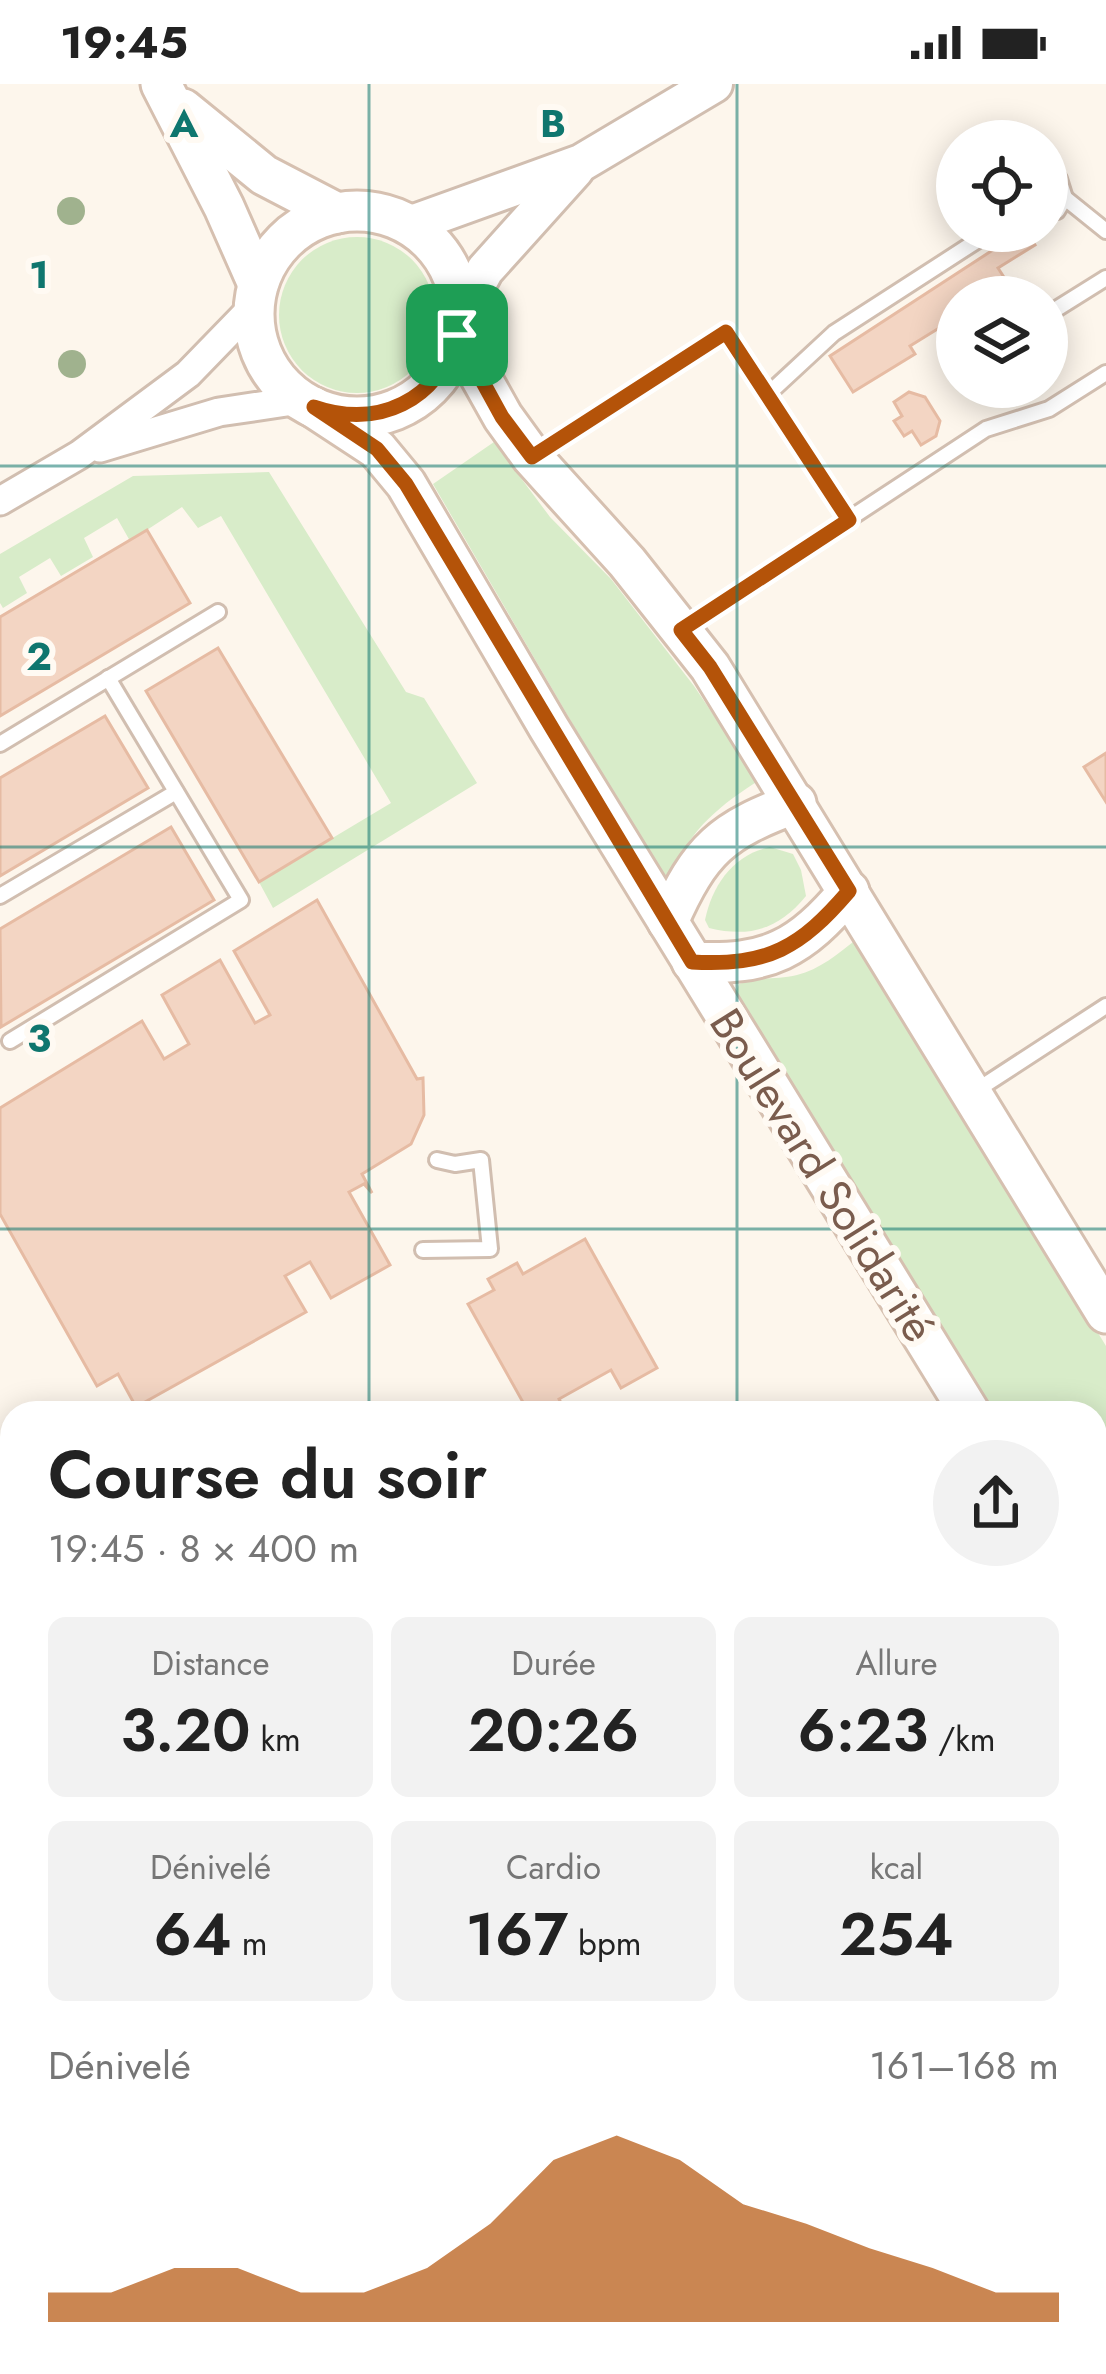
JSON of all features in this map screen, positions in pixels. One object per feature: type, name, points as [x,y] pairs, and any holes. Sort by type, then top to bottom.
[{"type":"main road","points":[[167,93],[264,176],[337,213]]},
{"type":"main road","points":[[167,93],[256,295],[263,357],[278,380],[307,404],[352,416],[373,416],[405,404],[433,383],[452,352],[458,326]]},
{"type":"main road","points":[[256,295],[277,248],[293,232],[337,213],[375,212],[410,225],[425,237],[451,272],[458,326],[502,417],[710,667],[1106,1313]]},
{"type":"main road","name":"Boulevard Solidarité","points":[[307,404],[377,449],[406,484],[954,1401]]},
{"type":"main road","points":[[668,922],[706,853],[738,826],[796,803]]},
{"type":"main road","points":[[692,962],[730,964],[766,957],[814,933],[849,891]]},
{"type":"street","points":[[410,225],[581,163],[714,84]]},
{"type":"street","points":[[458,326],[485,270],[581,163]]},
{"type":"street","points":[[0,501],[79,455],[196,367],[256,295]]},
{"type":"street","points":[[79,455],[219,412],[307,404]]},
{"type":"lane","points":[[1068,200],[1106,231]]},
{"type":"lane","points":[[766,396],[834,333],[959,252]]},
{"type":"lane","points":[[1068,302],[1106,278]]},
{"type":"lane","points":[[532,457],[726,332],[849,520]]},
{"type":"lane","points":[[681,630],[986,428],[1049,409],[1106,373]]},
{"type":"lane","points":[[0,744],[218,612]]},
{"type":"lane","points":[[10,1041],[241,900],[108,678]]},
{"type":"lane","points":[[0,896],[176,792]]},
{"type":"lane","points":[[973,1093],[1106,1006]]},
{"type":"lane","points":[[422,1250],[490,1249],[481,1160],[455,1164],[437,1160]]},
{"type":"green space","points":[[357,237],[387,243],[412,260],[429,285],[435,315],[429,345],[412,370],[387,387],[357,393],[327,387],[302,370],[285,345],[279,315],[285,285],[302,260],[327,243]]},
{"type":"green space","points":[[494,442],[550,517],[611,579],[694,686],[758,781],[708,819],[688,843],[676,871],[666,876],[657,869],[433,484]]},
{"type":"green space","points":[[269,472],[406,692],[424,698],[477,783],[273,908],[259,882],[391,803],[221,516],[198,528],[182,507],[130,541],[117,518],[84,538],[93,557],[61,576],[50,558],[19,577],[27,593],[3,608],[0,603],[0,554],[133,476]]},
{"type":"green space","points":[[770,847],[793,854],[806,896],[763,928],[738,932],[709,928],[705,920],[719,883],[746,856]]},
{"type":"green space","points":[[857,939],[1106,1346],[1106,1401],[988,1401],[735,996],[739,984],[805,973]]},
{"type":"building","points":[[990,252],[1024,252],[998,268],[1003,276],[953,276]]},
{"type":"building","points":[[936,287],[936,330],[910,346],[915,354],[853,392],[830,356]]},
{"type":"building","points":[[909,392],[925,397],[940,421],[936,436],[921,445],[912,431],[904,436],[894,421],[902,416],[894,402]]},
{"type":"building","points":[[147,530],[190,603],[0,716],[0,617]]},
{"type":"building","points":[[218,648],[332,838],[259,882],[146,691]]},
{"type":"building","points":[[105,716],[148,788],[0,876],[0,778]]},
{"type":"building","points":[[1106,753],[1106,802],[1084,767]]},
{"type":"building","points":[[171,827],[214,900],[1,1027],[0,929]]},
{"type":"building","points":[[317,900],[417,1079],[423,1078],[424,1115],[411,1144],[362,1174],[372,1193],[364,1184],[349,1192],[390,1265],[331,1298],[310,1262],[285,1276],[306,1312],[147,1401],[133,1401],[118,1374],[97,1386],[0,1214],[0,1108],[142,1021],[164,1059],[189,1044],[162,995],[220,960],[255,1023],[270,1015],[234,951]]},
{"type":"building","points":[[585,1239],[657,1368],[621,1388],[611,1370],[560,1401],[522,1401],[468,1304],[494,1290],[488,1279],[517,1263],[523,1274]]},
{"type":"route","points":[[726,332],[849,520],[681,630],[710,667],[849,891],[814,933],[766,957],[730,964],[692,962],[406,484],[377,449],[314,407],[332,414],[373,416],[405,404],[433,383],[457,335],[502,417],[532,457],[726,332]]}]
